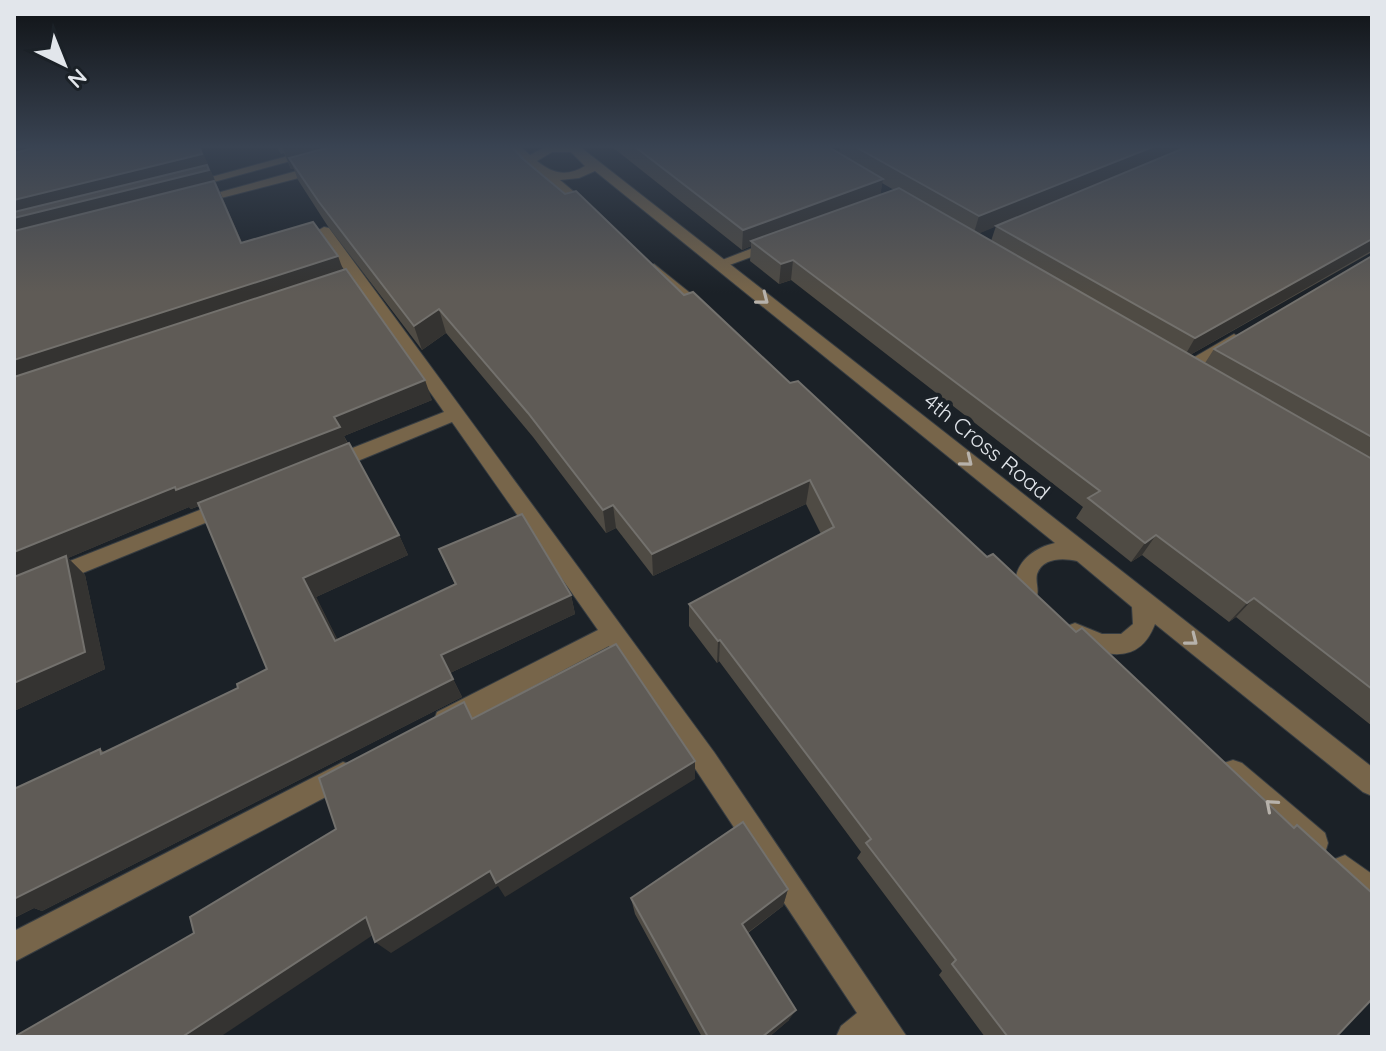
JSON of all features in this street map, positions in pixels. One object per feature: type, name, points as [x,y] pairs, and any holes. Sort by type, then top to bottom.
[{"type":"street","points":[[186,203],[217,195]]},
{"type":"street","points":[[569,195],[603,224]]},
{"type":"street","name":"4th Cross Road","points":[[632,195],[1372,783]]},
{"type":"street","points":[[324,231],[351,281],[455,414],[705,761],[884,1027],[852,1037]]},
{"type":"street","points":[[719,264],[793,237]]},
{"type":"street","points":[[637,253],[717,322]]},
{"type":"street","points":[[1182,369],[1250,329]]},
{"type":"street","points":[[308,474],[455,414]]},
{"type":"street","points":[[14,592],[249,497]]},
{"type":"street","points":[[1002,570],[1034,598],[1026,576],[1038,556],[1066,550],[1086,556]]},
{"type":"street","points":[[1111,664],[1069,628],[1104,644],[1117,645],[1137,636],[1145,627],[1146,613],[1137,597]]},
{"type":"street","points":[[418,735],[613,633]]},
{"type":"street","points":[[1221,761],[1372,893]]},
{"type":"street","points":[[14,947],[362,764]]},
{"type":"building","points":[[14,195],[34,195],[14,200]]},
{"type":"building","points":[[84,195],[107,195],[14,218],[14,212]]},
{"type":"building","points":[[158,195],[220,195],[241,243],[313,222],[338,256],[14,360],[14,231]]},
{"type":"building","points":[[314,195],[580,195],[684,295],[693,292],[790,383],[798,381],[987,557],[993,554],[1076,632],[1082,628],[1294,828],[1297,825],[1372,893],[1372,999],[1336,1037],[1008,1037],[952,964],[956,960],[866,843],[871,839],[720,640],[689,604],[834,527],[810,480],[652,554],[613,505],[603,510],[528,413],[439,309],[414,326]]},
{"type":"building","points":[[698,195],[839,195],[743,230]]},
{"type":"building","points":[[879,195],[911,195],[1372,459],[1372,689],[1254,598],[1247,603],[1156,535],[1145,543],[1088,498],[1100,491],[793,260],[781,264],[751,241]]},
{"type":"building","points":[[942,195],[1032,195],[979,216]]},
{"type":"building","points":[[1071,195],[1372,195],[1372,239],[1195,338],[996,226]]},
{"type":"building","points":[[1372,256],[1372,437],[1214,349]]},
{"type":"building","points":[[346,269],[425,380],[334,417],[340,427],[176,490],[175,487],[14,552],[14,377]]},
{"type":"building","points":[[349,443],[399,535],[303,578],[335,641],[456,584],[439,549],[522,514],[571,595],[441,655],[453,679],[14,899],[14,789],[100,749],[101,754],[238,688],[237,684],[267,669],[198,503]]},
{"type":"building","points":[[66,556],[85,652],[14,683],[14,577]]},
{"type":"building","points":[[616,644],[695,761],[496,883],[490,871],[375,942],[366,917],[182,1037],[14,1037],[194,933],[190,917],[336,829],[319,778],[464,702],[472,719]]},
{"type":"building","points":[[743,822],[788,889],[742,924],[796,1010],[762,1037],[708,1037],[631,898]]}]
